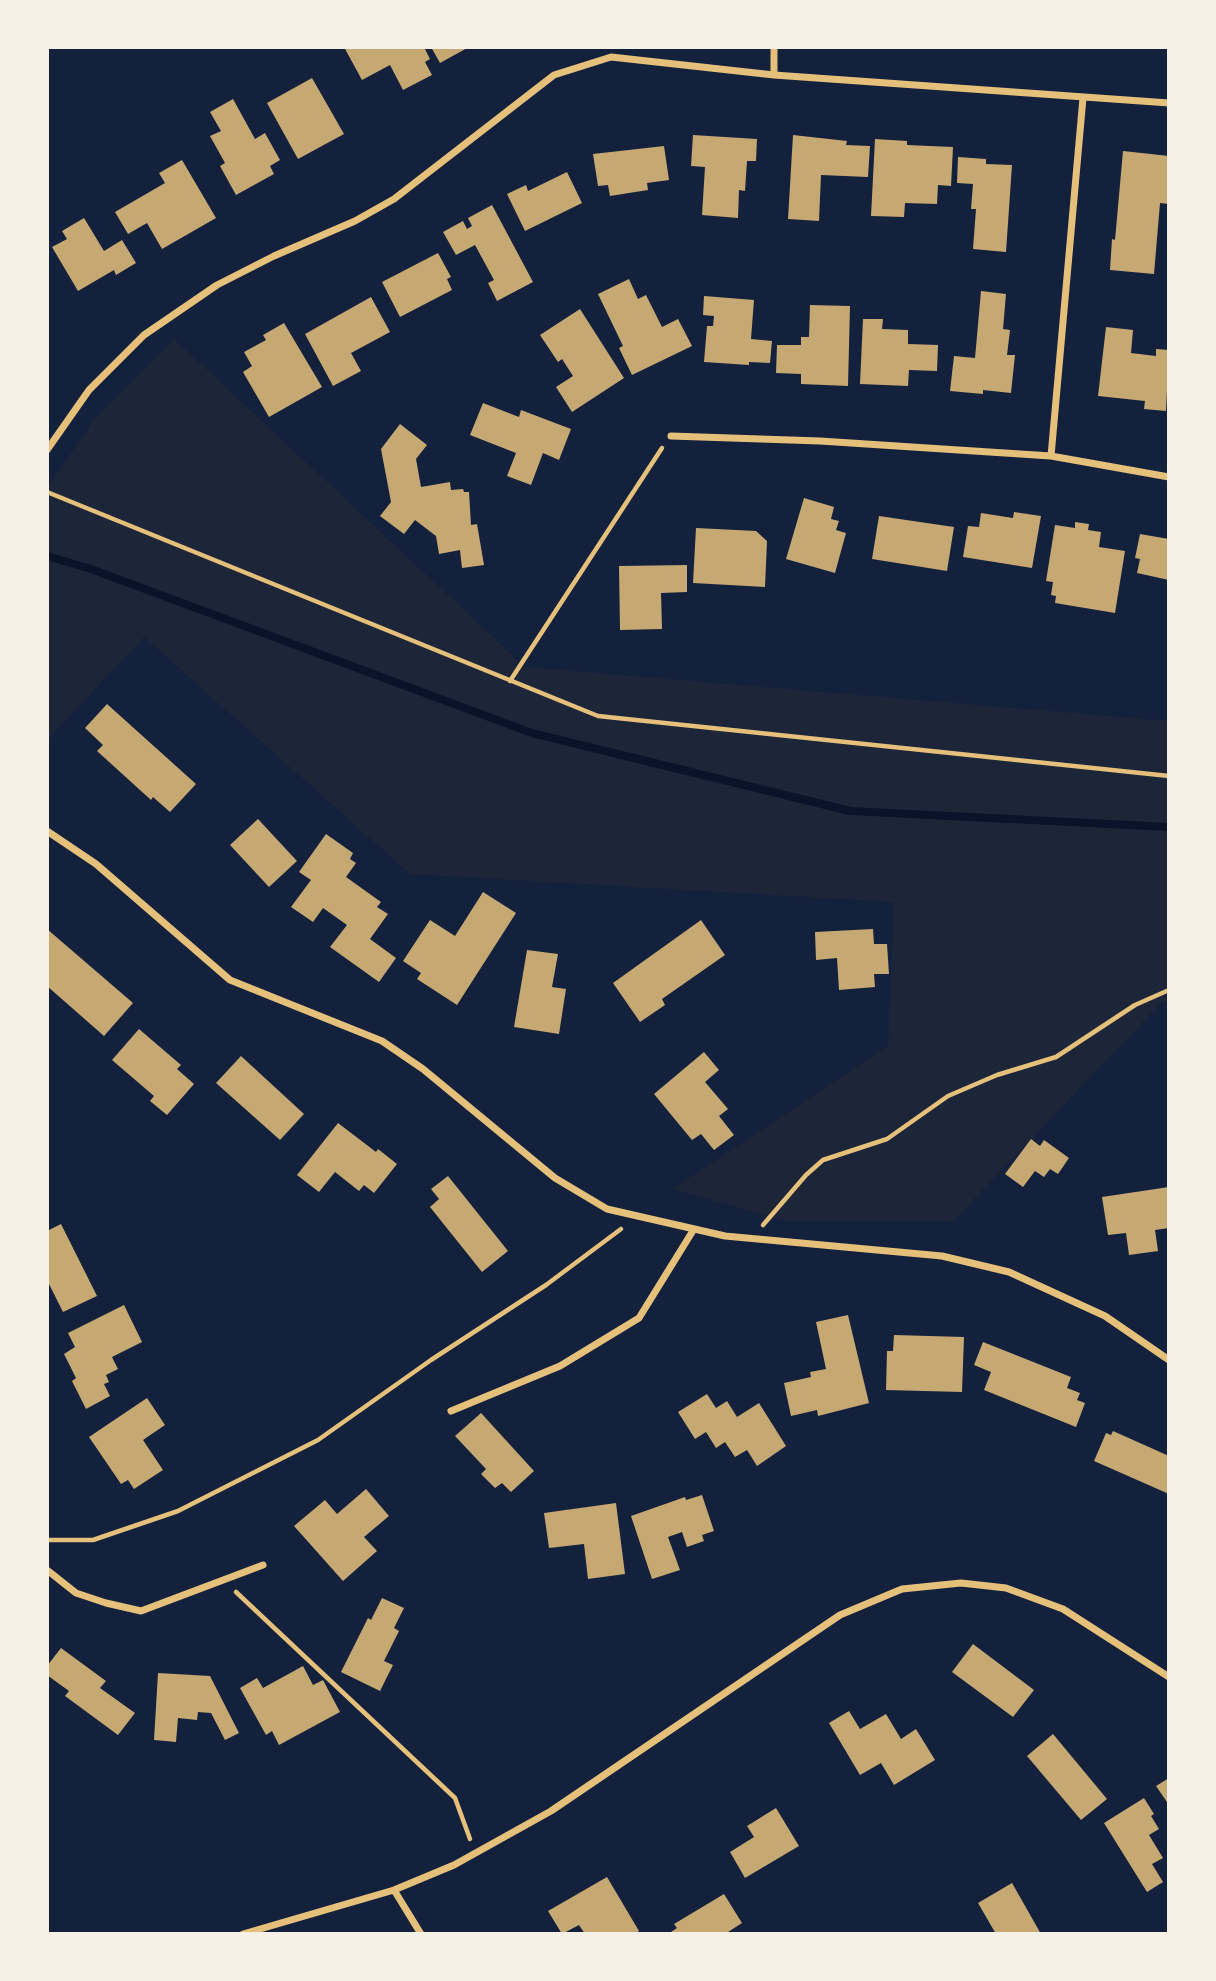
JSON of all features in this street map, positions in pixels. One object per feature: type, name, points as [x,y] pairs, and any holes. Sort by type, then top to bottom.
[{"type":"street","points":[[774,47],[774,75]]},
{"type":"street","points":[[47,450],[89,390],[144,335],[217,285],[394,199],[554,75],[611,57],[774,75],[1169,103]]},
{"type":"street","points":[[1051,456],[1083,98]]},
{"type":"street","points":[[671,436],[820,441],[1051,456],[1169,477]]},
{"type":"street","points":[[47,831],[96,864],[230,980],[382,1041],[423,1069],[555,1178],[607,1209],[726,1236],[942,1256],[1009,1272],[1105,1317],[1169,1360]]},
{"type":"street","points":[[451,1411],[560,1366],[639,1318],[694,1229]]},
{"type":"street","points":[[47,1570],[76,1593],[141,1611],[263,1565]]},
{"type":"street","points":[[243,1934],[394,1890],[454,1865],[551,1811],[840,1615],[902,1589],[961,1583],[1006,1588],[1063,1609],[1169,1677]]},
{"type":"street","points":[[394,1890],[421,1934]]},
{"type":"path","points":[[510,681],[671,436]]},
{"type":"path","points":[[47,492],[598,716],[1169,776]]},
{"type":"path","points":[[751,1238],[822,1160],[887,1139],[948,1096],[984,1080],[1056,1056],[1135,1005],[1169,990]]},
{"type":"path","points":[[47,1540],[93,1540],[178,1510],[318,1440],[431,1360],[546,1285],[639,1216]]},
{"type":"path","points":[[222,1580],[456,1798],[475,1853]]},
{"type":"shaded area","points":[[175,340],[525,667],[1169,721],[1169,1001],[1163,1001],[952,1222],[786,1221],[672,1189],[888,1046],[894,902],[410,874],[144,637],[47,740],[47,488],[96,417]]},
{"type":"building","points":[[344,47],[424,47],[430,59],[425,62],[432,75],[403,90],[390,65],[362,80]]},
{"type":"building","points":[[431,47],[469,47],[440,63]]},
{"type":"building","points":[[312,78],[344,134],[298,159],[267,103]]},
{"type":"building","points":[[233,99],[255,139],[265,133],[280,160],[270,166],[274,174],[236,195],[220,166],[225,163],[210,136],[221,131],[210,112]]},
{"type":"building","points":[[693,135],[757,139],[756,161],[747,161],[745,191],[739,190],[738,218],[702,215],[705,167],[691,166]]},
{"type":"building","points":[[793,135],[847,141],[846,145],[870,146],[868,177],[821,175],[819,221],[788,219]]},
{"type":"building","points":[[875,139],[907,141],[907,145],[953,147],[951,186],[938,185],[937,204],[905,203],[904,217],[871,216]]},
{"type":"building","points":[[664,146],[669,180],[647,183],[648,190],[610,196],[608,185],[598,186],[593,154]]},
{"type":"building","points":[[1123,151],[1169,156],[1169,204],[1160,203],[1154,274],[1110,270]]},
{"type":"building","points":[[958,157],[986,159],[986,164],[1012,165],[1006,252],[973,249],[976,209],[971,209],[973,184],[957,183]]},
{"type":"building","points":[[182,160],[216,218],[162,249],[147,223],[128,234],[115,212],[165,183],[159,173]]},
{"type":"building","points":[[567,172],[582,203],[525,231],[507,194],[526,185],[528,191]]},
{"type":"building","points":[[492,205],[533,282],[497,301],[488,283],[494,280],[475,245],[456,255],[443,232],[463,221],[467,229],[472,226],[468,218]]},
{"type":"building","points":[[84,218],[104,251],[122,240],[136,263],[116,275],[114,270],[78,291],[52,247],[67,239],[62,231]]},
{"type":"building","points":[[438,253],[451,277],[447,279],[452,290],[400,317],[382,282]]},
{"type":"building","points":[[629,279],[638,299],[646,295],[662,327],[678,319],[692,346],[632,375],[619,348],[623,346],[598,294]]},
{"type":"building","points":[[981,291],[1006,294],[1003,329],[1010,330],[1007,355],[1015,355],[1011,393],[950,391],[954,356],[975,358]]},
{"type":"building","points":[[704,296],[754,300],[751,339],[772,341],[770,363],[749,362],[749,365],[704,362],[707,326],[713,326],[714,316],[703,315]]},
{"type":"building","points":[[371,297],[390,332],[351,353],[361,371],[333,386],[305,334]]},
{"type":"building","points":[[810,305],[850,306],[848,386],[801,384],[801,374],[776,373],[777,345],[801,345],[801,337],[809,337]]},
{"type":"building","points":[[580,309],[624,378],[572,412],[556,387],[573,376],[562,359],[558,362],[540,335]]},
{"type":"building","points":[[863,319],[883,319],[882,329],[908,330],[908,344],[938,345],[937,371],[909,370],[908,386],[860,384]]},
{"type":"building","points":[[284,323],[322,387],[269,417],[243,372],[252,366],[244,352],[266,340],[263,335]]},
{"type":"building","points":[[1106,327],[1133,330],[1131,353],[1156,356],[1156,349],[1169,350],[1166,411],[1144,409],[1145,401],[1098,396]]},
{"type":"building","points":[[483,403],[519,417],[521,410],[571,429],[559,460],[543,453],[531,485],[507,476],[516,453],[470,435]]},
{"type":"building","points":[[400,424],[427,445],[416,459],[421,487],[450,482],[451,490],[463,489],[464,492],[469,492],[471,525],[477,524],[484,565],[462,568],[460,550],[439,554],[436,536],[415,520],[404,534],[380,516],[391,502],[381,449]]},
{"type":"building","points":[[804,498],[834,507],[831,519],[839,521],[836,530],[846,533],[835,573],[786,559]]},
{"type":"building","points":[[1014,512],[1041,516],[1032,568],[963,557],[968,526],[979,527],[981,513],[1013,518]]},
{"type":"building","points":[[879,516],[954,527],[947,571],[872,559]]},
{"type":"building","points":[[1075,522],[1089,524],[1088,530],[1101,532],[1099,547],[1125,551],[1115,613],[1055,603],[1056,596],[1051,595],[1053,582],[1046,581],[1055,525],[1075,528]]},
{"type":"building","points":[[696,528],[756,531],[767,541],[765,587],[693,583]]},
{"type":"building","points":[[1140,534],[1169,539],[1169,580],[1137,573],[1140,559],[1135,558]]},
{"type":"building","points":[[687,565],[687,592],[661,593],[662,629],[620,630],[619,566]]},
{"type":"building","points":[[107,704],[196,784],[170,812],[153,797],[151,800],[97,751],[103,745],[85,728]]},
{"type":"building","points":[[258,819],[297,861],[269,887],[230,845]]},
{"type":"building","points":[[326,834],[353,853],[350,859],[356,863],[346,877],[381,902],[377,907],[388,914],[370,939],[396,958],[379,982],[330,947],[347,925],[323,908],[313,922],[291,907],[311,880],[299,872]]},
{"type":"building","points":[[483,892],[516,913],[457,1005],[417,979],[421,973],[403,961],[430,920],[455,936]]},
{"type":"building","points":[[701,920],[725,955],[662,999],[665,1005],[640,1022],[613,983]]},
{"type":"building","points":[[47,929],[133,1003],[104,1036],[47,986]]},
{"type":"building","points":[[873,929],[874,944],[887,944],[889,974],[874,974],[875,987],[839,990],[837,958],[816,960],[815,932]]},
{"type":"building","points":[[527,950],[558,954],[552,987],[566,989],[559,1034],[514,1027]]},
{"type":"building","points":[[139,1029],[181,1065],[177,1069],[194,1084],[167,1115],[150,1101],[154,1096],[112,1060]]},
{"type":"building","points":[[704,1052],[719,1070],[705,1082],[728,1109],[719,1116],[734,1135],[714,1150],[701,1134],[692,1140],[654,1094]]},
{"type":"building","points":[[241,1056],[304,1114],[280,1140],[216,1083]]},
{"type":"building","points":[[338,1123],[376,1152],[378,1149],[397,1164],[374,1193],[364,1185],[359,1191],[335,1172],[319,1192],[297,1175]]},
{"type":"building","points":[[1031,1139],[1040,1146],[1044,1140],[1069,1158],[1058,1174],[1050,1169],[1044,1177],[1035,1171],[1023,1187],[1005,1174]]},
{"type":"building","points":[[448,1176],[508,1251],[482,1272],[430,1207],[439,1199],[431,1189]]},
{"type":"building","points":[[1169,1187],[1169,1228],[1155,1230],[1158,1251],[1129,1255],[1126,1233],[1108,1235],[1102,1197]]},
{"type":"building","points":[[61,1224],[97,1296],[63,1312],[47,1280],[47,1231]]},
{"type":"building","points":[[124,1305],[142,1342],[112,1357],[118,1369],[106,1375],[109,1382],[104,1384],[110,1396],[86,1409],[72,1381],[76,1378],[64,1354],[75,1347],[68,1333]]},
{"type":"building","points":[[848,1315],[869,1403],[818,1416],[817,1410],[791,1416],[784,1383],[811,1377],[810,1372],[826,1369],[816,1322]]},
{"type":"building","points":[[894,1335],[964,1337],[962,1392],[886,1390],[887,1351],[893,1351]]},
{"type":"building","points":[[983,1342],[1071,1377],[1067,1388],[1080,1393],[1077,1400],[1085,1403],[1076,1427],[984,1390],[991,1372],[974,1365]]},
{"type":"building","points":[[707,1394],[716,1408],[727,1401],[737,1417],[759,1403],[786,1446],[757,1466],[747,1450],[735,1457],[725,1442],[716,1448],[706,1432],[695,1439],[678,1412]]},
{"type":"building","points":[[147,1398],[165,1425],[143,1440],[163,1470],[134,1489],[128,1480],[121,1484],[89,1437]]},
{"type":"building","points":[[481,1413],[534,1471],[511,1492],[502,1483],[495,1488],[481,1474],[486,1469],[455,1436]]},
{"type":"building","points":[[1113,1431],[1169,1456],[1169,1494],[1094,1461],[1106,1433],[1111,1435]]},
{"type":"building","points":[[366,1489],[389,1516],[364,1537],[377,1551],[343,1581],[294,1526],[325,1500],[337,1514]]},
{"type":"building","points":[[702,1495],[714,1531],[702,1535],[704,1541],[687,1547],[682,1532],[668,1537],[680,1570],[652,1579],[631,1516],[685,1497],[686,1500]]},
{"type":"building","points":[[616,1503],[625,1574],[588,1579],[584,1544],[549,1548],[544,1513]]},
{"type":"building","points":[[382,1598],[404,1608],[394,1628],[399,1631],[384,1661],[393,1665],[380,1691],[341,1672],[368,1618],[371,1620]]},
{"type":"building","points":[[973,1644],[1034,1690],[1013,1717],[952,1672]]},
{"type":"building","points":[[61,1648],[106,1681],[100,1688],[135,1713],[118,1735],[65,1696],[69,1691],[47,1675],[47,1666]]},
{"type":"building","points":[[303,1666],[313,1685],[323,1680],[340,1712],[279,1745],[272,1731],[266,1735],[240,1688],[257,1678],[263,1688]]},
{"type":"building","points":[[158,1673],[210,1676],[239,1733],[225,1740],[211,1713],[198,1712],[197,1720],[178,1718],[176,1742],[154,1740]]},
{"type":"building","points":[[849,1711],[860,1729],[886,1714],[901,1739],[916,1729],[935,1760],[894,1785],[881,1763],[860,1775],[829,1723]]},
{"type":"building","points":[[1053,1734],[1107,1799],[1081,1820],[1027,1756]]},
{"type":"building","points":[[1169,1778],[1169,1805],[1156,1786]]},
{"type":"building","points":[[1144,1798],[1159,1829],[1149,1835],[1163,1858],[1152,1864],[1163,1882],[1147,1892],[1104,1823]]},
{"type":"building","points":[[776,1808],[799,1846],[745,1878],[730,1852],[754,1837],[747,1826]]},
{"type":"building","points":[[607,1877],[639,1931],[635,1934],[585,1934],[579,1925],[562,1934],[548,1911]]},
{"type":"building","points":[[1012,1883],[1041,1934],[996,1934],[978,1903]]},
{"type":"building","points":[[724,1894],[742,1923],[725,1934],[668,1934],[677,1928],[674,1924]]},
{"type":"waterway","points":[[47,556],[91,569],[532,733],[850,811],[1169,827]]}]
